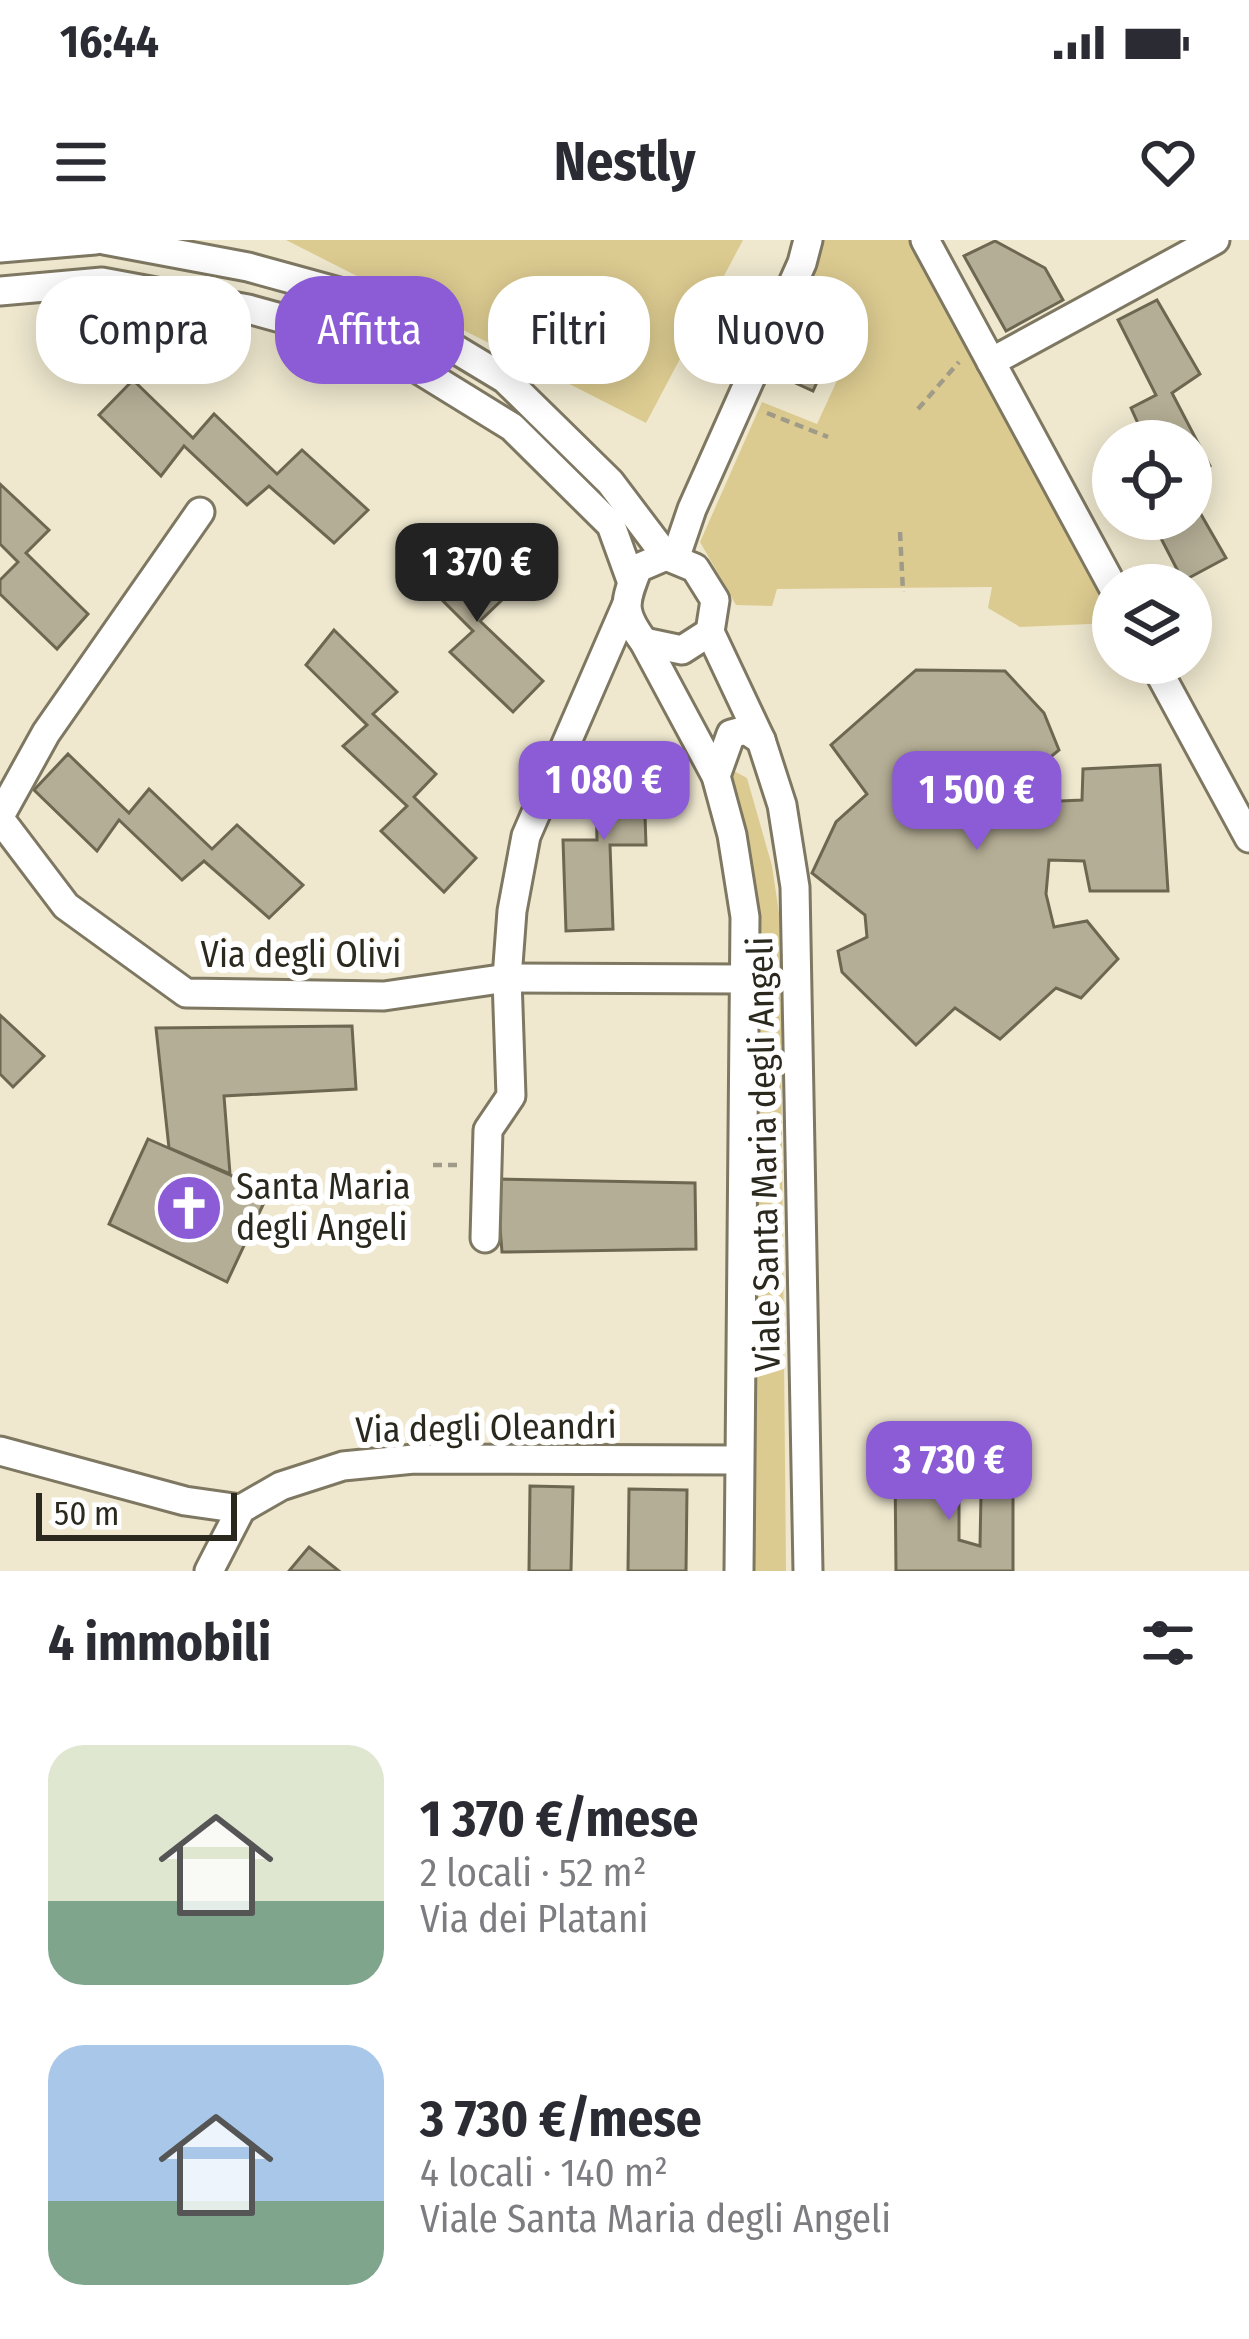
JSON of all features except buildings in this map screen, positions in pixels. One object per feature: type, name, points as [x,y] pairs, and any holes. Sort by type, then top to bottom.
[{"type":"street","points":[[0,248],[95,240]]},
{"type":"street","name":"Viale Santa Maria degli Angeli","points":[[104,240],[177,247],[280,276]]},
{"type":"street","points":[[485,1238],[488,1130],[512,1096],[507,978],[512,910],[526,836],[641,565],[670,558],[808,240]]},
{"type":"street","points":[[925,240],[1101,564]]},
{"type":"street","points":[[985,351],[1215,240]]},
{"type":"street","points":[[49,244],[50,276]]},
{"type":"street","name":"Viale Santa Maria degli Angeli","points":[[0,291],[36,287]]},
{"type":"street","points":[[270,315],[275,301]]},
{"type":"street","name":"Viale Santa Maria degli Angeli","points":[[251,311],[380,345],[512,427],[611,525],[629,595],[630,623],[716,776],[732,835],[745,917],[739,1571]]},
{"type":"street","name":"Viale Santa Maria degli Angeli","points":[[464,354],[506,379],[610,482],[670,558],[695,568],[715,600],[710,632],[761,740],[782,805],[795,887],[808,1571]]},
{"type":"street","points":[[512,427],[536,409]]},
{"type":"street","name":"Via degli Olivi","points":[[200,512],[46,733],[0,817],[66,906],[186,993],[384,996],[507,978],[744,979]]},
{"type":"street","points":[[644,642],[682,650],[710,632]]},
{"type":"street","points":[[1165,684],[1249,838]]},
{"type":"street","points":[[716,776],[731,734],[746,730],[761,740]]},
{"type":"street","points":[[0,1451],[185,1501],[241,1509],[209,1571]]},
{"type":"street","name":"Via degli Oleandri","points":[[241,1509],[281,1486],[343,1466],[415,1459],[739,1460]]},
{"type":"path","points":[[918,409],[985,351]]},
{"type":"path","points":[[739,403],[828,437]]},
{"type":"path","points":[[900,532],[903,592]]},
{"type":"path","points":[[433,1165],[476,1165]]},
{"type":"shaded area","points":[[286,240],[743,240],[724,276],[674,276],[674,370],[646,423],[569,384],[650,384],[650,276],[488,276],[488,343],[464,330],[464,276],[357,276]]},
{"type":"shaded area","points":[[824,240],[918,240],[1092,573],[1092,624],[1020,627],[988,608],[992,587],[777,589],[772,606],[736,605],[700,542],[762,402],[817,424],[835,384],[868,384],[868,276],[812,276]]},
{"type":"shaded area","points":[[734,771],[747,778],[772,866],[780,920],[786,1571],[749,1571],[757,1079],[725,781]]},
{"type":"place","name":"Santa Maria degli Angeli","points":[[189,1208]]}]
